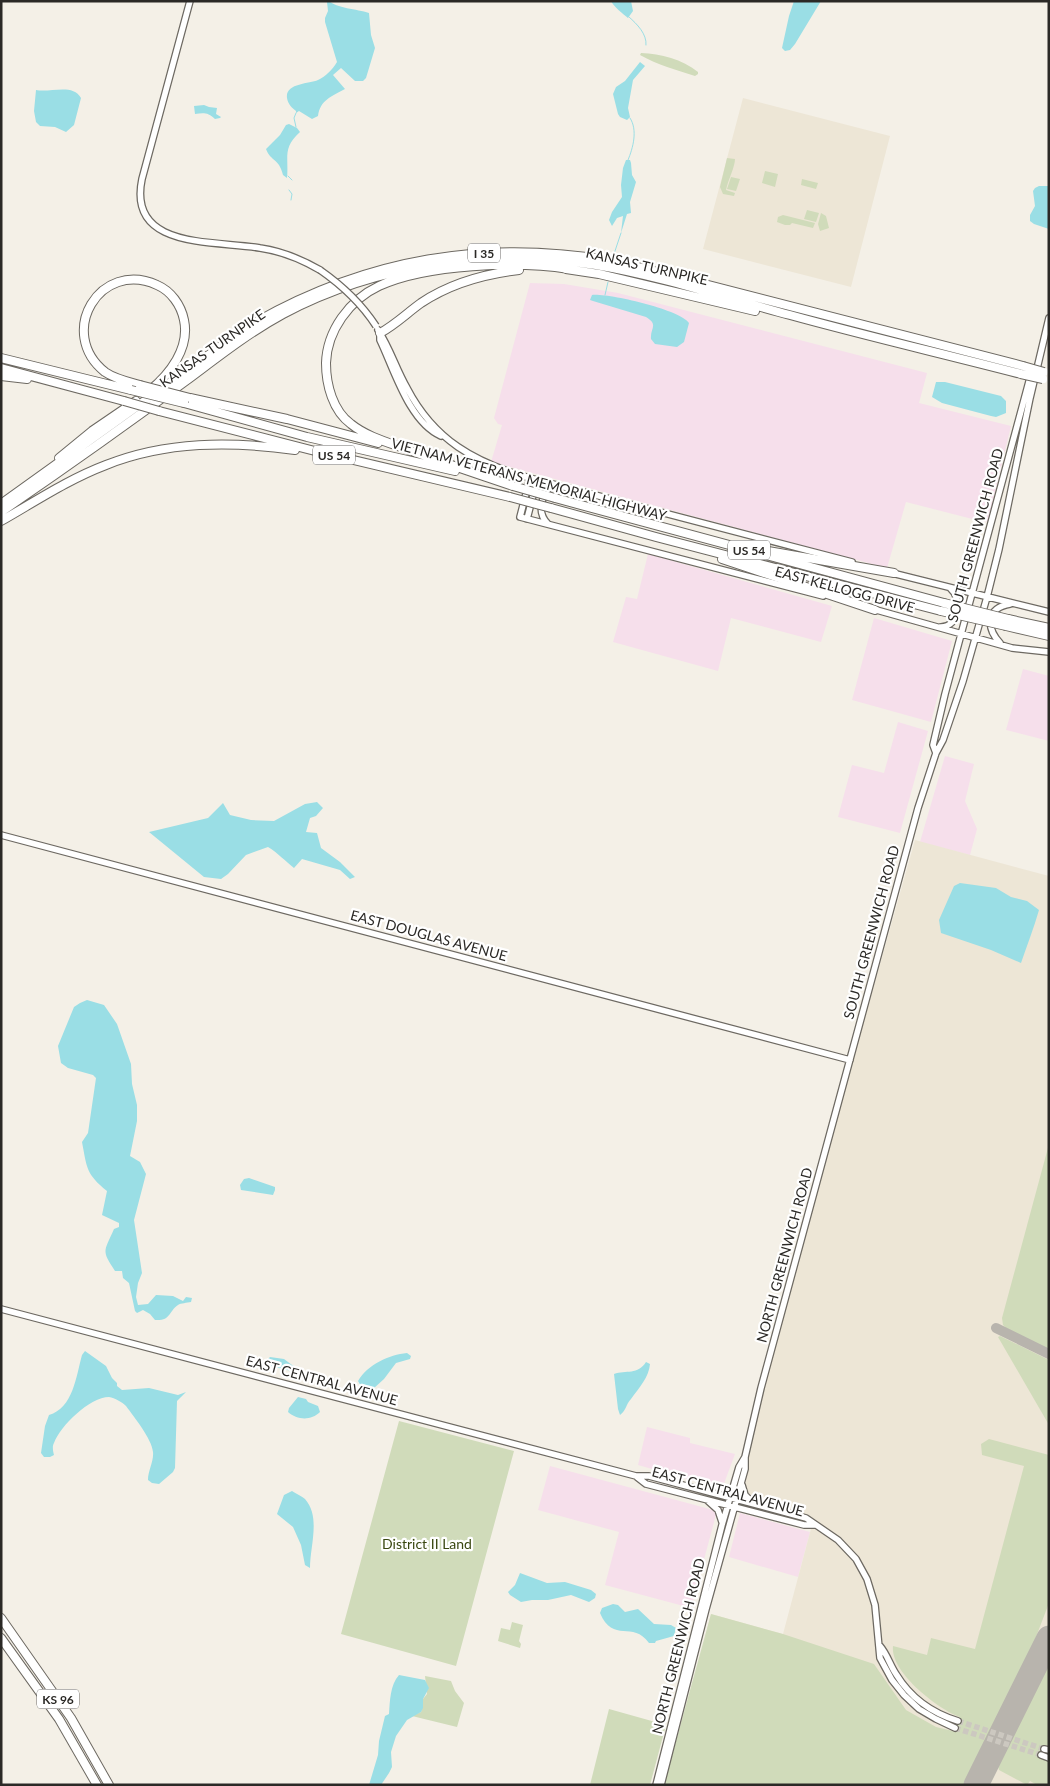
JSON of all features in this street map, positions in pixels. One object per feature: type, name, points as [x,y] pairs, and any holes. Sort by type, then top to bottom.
[{"type":"highway","name":"KANSAS TURNPIKE","points":[[1,504],[249,326],[314,293],[365,274],[410,262],[451,255],[538,252],[593,257],[619,262],[1046,376]]},
{"type":"highway","name":"KANSAS TURNPIKE","points":[[1,512],[231,346],[265,324],[302,304],[336,290],[405,270],[448,262],[492,259],[557,260],[596,265],[638,274],[829,326],[1022,370]]},
{"type":"highway","points":[[513,486],[366,433],[351,425],[343,417],[335,406],[331,395],[326,371],[328,347],[331,335],[338,322],[365,294],[380,286],[410,277],[452,269],[532,266],[599,274],[779,317],[829,326]]},
{"type":"highway","points":[[378,329],[431,297],[463,282],[505,272],[538,268],[569,269]]},
{"type":"highway","points":[[10,499],[26,483],[92,431],[142,398],[156,386],[178,358],[184,344],[186,328],[182,312],[174,298],[162,287],[148,281],[132,279],[116,282],[102,290],[91,302],[85,317],[83,333],[86,348],[94,362],[106,373],[140,385],[187,401],[287,419],[440,461]]},
{"type":"highway","name":"VIETNAM VETERANS MEMORIAL HIGHWAY","points":[[1,358],[131,390],[187,401],[308,437],[513,486],[700,537],[942,607]]},
{"type":"highway","name":"VIETNAM VETERANS MEMORIAL HIGHWAY","points":[[1,368],[337,456],[510,497],[656,537],[1007,623],[1049,636]]},
{"type":"highway","points":[[1,376],[67,386]]},
{"type":"highway","points":[[1,521],[83,475],[120,460],[154,451],[211,444],[239,444],[337,456]]},
{"type":"highway","points":[[656,537],[875,610]]},
{"type":"highway","points":[[700,537],[894,573]]},
{"type":"highway","name":"VIETNAM VETERANS MEMORIAL HIGHWAY","points":[[1007,623],[1049,628]]},
{"type":"highway","name":"KS 96","points":[[1,1618],[71,1718],[109,1785]]},
{"type":"highway","name":"KS 96","points":[[1,1638],[59,1719],[97,1785]]},
{"type":"main road","name":"EAST KELLOGG DRIVE","points":[[190,1],[142,179],[140,195],[144,210],[157,228],[176,238],[274,250],[299,259],[320,270],[340,284],[354,296],[387,343],[403,381],[414,401],[443,437],[457,447],[479,460],[558,486],[1049,612]]},
{"type":"main road","name":"SOUTH GREENWICH ROAD","points":[[936,753],[933,745],[1024,397],[1048,321]]},
{"type":"main road","name":"SOUTH GREENWICH ROAD","points":[[850,1060],[918,808],[936,753],[960,692],[987,597],[1002,539],[1030,398],[1048,321]]},
{"type":"main road","name":"EAST KELLOGG DRIVE","points":[[530,478],[520,517],[936,626],[1001,645],[1049,652]]},
{"type":"main road","points":[[527,519],[537,480]]},
{"type":"main road","points":[[548,524],[542,516],[541,504],[548,489],[558,486]]},
{"type":"main road","points":[[936,626],[944,627],[950,624],[957,610],[957,597],[948,587]]},
{"type":"main road","points":[[1001,645],[992,632],[991,619],[998,607],[1012,604]]},
{"type":"main road","name":"EAST DOUGLAS AVENUE","points":[[1,834],[850,1060]]},
{"type":"main road","name":"NORTH GREENWICH ROAD","points":[[661,1785],[733,1499],[739,1467],[744,1458],[850,1060]]},
{"type":"main road","name":"EAST CENTRAL AVENUE","points":[[1,1309],[636,1476],[649,1476],[806,1518],[838,1540],[851,1553],[862,1569],[874,1599],[880,1658],[904,1695],[926,1714],[955,1728]]},
{"type":"main road","name":"NORTH GREENWICH ROAD","points":[[733,1499],[745,1469],[744,1458]]},
{"type":"main road","name":"EAST CENTRAL AVENUE","points":[[636,1476],[646,1484],[804,1525],[814,1525]]},
{"type":"main road","points":[[741,1482],[745,1494],[756,1505]]},
{"type":"main road","points":[[705,1499],[718,1510],[722,1525]]},
{"type":"main road","name":"NORTH GREENWICH ROAD","points":[[656,1785],[722,1525],[731,1506]]},
{"type":"main road","name":"EAST CENTRAL AVENUE","points":[[880,1646],[898,1678],[916,1698],[933,1710],[958,1721]]},
{"type":"main road","points":[[1041,1755],[1049,1758]]},
{"type":"shaded area","points":[[743,98],[890,136],[851,287],[703,249]]},
{"type":"shaded area","points":[[530,283],[564,284],[618,293],[927,373],[919,403],[1011,426],[988,521],[984,522],[906,502],[887,568],[491,462],[502,425],[498,424],[494,418]]},
{"type":"shaded area","points":[[648,554],[832,606],[821,642],[731,618],[718,671],[613,642],[626,597],[637,599]]},
{"type":"shaded area","points":[[874,618],[952,641],[931,722],[852,700]]},
{"type":"shaded area","points":[[1023,669],[1049,676],[1049,741],[1006,730]]},
{"type":"shaded area","points":[[898,722],[928,731],[900,833],[838,817],[852,765],[884,773]]},
{"type":"shaded area","points":[[945,756],[974,764],[965,801],[977,829],[970,855],[920,842]]},
{"type":"shaded area","points":[[915,840],[1049,876],[1049,1785],[667,1785],[711,1614],[783,1634],[812,1525],[729,1501]]},
{"type":"shaded area","points":[[647,1427],[690,1438],[690,1443],[735,1454],[722,1489],[638,1465]]},
{"type":"shaded area","points":[[550,1466],[717,1511],[691,1608],[605,1585],[619,1532],[538,1510]]},
{"type":"shaded area","points":[[740,1513],[810,1532],[798,1577],[729,1557]]},
{"type":"green space","points":[[641,53],[664,56],[678,61],[692,67],[698,74],[695,76],[667,67],[640,55]]},
{"type":"green space","points":[[727,158],[735,159],[726,190],[735,193],[734,196],[723,194],[720,187]]},
{"type":"green space","points":[[765,171],[778,174],[775,187],[762,183]]},
{"type":"green space","points":[[731,177],[740,179],[736,191],[727,189]]},
{"type":"green space","points":[[802,179],[818,183],[816,189],[801,185]]},
{"type":"green space","points":[[807,210],[819,213],[816,222],[804,219]]},
{"type":"green space","points":[[821,213],[826,216],[829,228],[820,231],[818,224]]},
{"type":"green space","points":[[783,215],[815,223],[813,228],[792,223],[785,225],[777,222],[778,217]]},
{"type":"green space","points":[[1049,1144],[1049,1350],[1006,1328],[1003,1325],[1002,1318]]},
{"type":"green space","points":[[1000,1336],[1049,1360],[1049,1425],[998,1337]]},
{"type":"green space","name":"District II Land","points":[[399,1421],[514,1451],[456,1666],[341,1634]]},
{"type":"green space","points":[[989,1439],[1049,1455],[1049,1603],[1026,1663],[965,1785],[664,1785],[711,1614],[783,1634],[874,1664],[906,1710],[936,1727],[953,1731],[960,1717],[928,1698],[907,1678],[894,1656],[893,1646],[927,1655],[931,1638],[975,1649],[1024,1466],[982,1455],[981,1444]]},
{"type":"green space","points":[[512,1622],[523,1625],[519,1641],[521,1644],[520,1648],[498,1641],[501,1628],[510,1630]]},
{"type":"green space","points":[[1049,1659],[1049,1746],[1046,1745],[1040,1758],[1049,1762],[1049,1785],[1037,1785],[1030,1781],[1027,1785],[999,1770],[997,1762]]},
{"type":"green space","points":[[425,1676],[451,1681],[455,1691],[464,1703],[457,1727],[412,1716],[421,1712],[423,1699],[427,1694]]},
{"type":"green space","points":[[609,1709],[666,1725],[650,1785],[590,1785]]},
{"type":"water","points":[[329,1],[342,7],[369,13],[371,35],[375,48],[366,78],[363,81],[355,81],[341,68],[333,75],[345,89],[327,99],[321,106],[318,116],[312,119],[299,111],[296,113],[288,102],[287,93],[298,85],[321,78],[337,62],[325,22],[328,11],[327,2]]},
{"type":"water","points":[[611,1],[631,1],[633,11],[628,18]]},
{"type":"water","points":[[794,1],[821,1],[795,44],[790,50],[785,51],[782,48]]},
{"type":"water","points":[[640,62],[645,66],[633,80],[628,108],[630,117],[627,120],[618,114],[613,94],[616,87],[625,81]]},
{"type":"water","points":[[36,90],[67,90],[77,93],[81,98],[74,125],[66,132],[55,127],[40,126],[36,122],[34,111]]},
{"type":"water","points":[[204,105],[217,108],[216,114],[221,117],[215,119],[208,114],[195,114],[194,106]]},
{"type":"water","points":[[289,124],[300,132],[291,143],[287,154],[287,178],[266,149],[280,135],[286,125]]},
{"type":"water","points":[[626,160],[630,160],[632,175],[636,182],[630,202],[631,213],[627,214],[621,233],[623,216],[617,218],[612,226],[609,220],[622,197],[621,185]]},
{"type":"water","points":[[1039,186],[1049,186],[1049,229],[1030,221],[1030,215],[1035,206],[1033,191]]},
{"type":"water","points":[[592,295],[644,303],[683,318],[689,323],[684,342],[677,347],[655,344],[651,339],[653,325],[650,320],[646,317],[590,300]]},
{"type":"water","points":[[936,382],[945,382],[1001,396],[1006,401],[1006,413],[996,417],[942,403],[932,397]]},
{"type":"water","points":[[317,802],[323,808],[316,816],[310,818],[306,832],[317,833],[321,848],[340,862],[355,877],[350,879],[340,870],[302,859],[294,868],[268,847],[246,855],[221,879],[204,877],[149,832],[208,818],[223,803],[230,815],[251,820],[274,821],[305,804]]},
{"type":"water","points":[[960,883],[996,888],[1011,897],[1027,901],[1039,910],[1021,963],[991,950],[941,933],[939,920],[954,886]]},
{"type":"water","points":[[87,1000],[104,1005],[117,1024],[131,1064],[132,1084],[137,1105],[137,1121],[130,1156],[140,1162],[146,1174],[134,1220],[142,1273],[136,1297],[138,1305],[148,1304],[156,1295],[173,1296],[183,1301],[186,1297],[192,1298],[191,1302],[178,1305],[167,1318],[160,1320],[155,1320],[143,1310],[137,1313],[135,1311],[129,1283],[123,1278],[122,1271],[115,1271],[106,1255],[108,1242],[114,1229],[119,1227],[119,1223],[102,1215],[107,1191],[95,1180],[88,1170],[82,1142],[88,1133],[96,1078],[93,1075],[68,1068],[61,1063],[58,1046],[74,1007]]},
{"type":"water","points":[[249,1178],[275,1187],[273,1195],[241,1190],[240,1185],[244,1179]]},
{"type":"water","points":[[85,1351],[106,1366],[117,1386],[122,1390],[149,1388],[178,1395],[186,1392],[177,1401],[175,1468],[159,1484],[148,1480],[153,1452],[146,1435],[126,1406],[118,1400],[109,1397],[93,1402],[69,1421],[53,1444],[54,1455],[44,1457],[41,1453],[45,1426],[49,1415],[63,1406],[68,1399]]},
{"type":"water","points":[[407,1353],[411,1356],[410,1359],[396,1363],[384,1379],[373,1389],[362,1388],[358,1381],[373,1365],[386,1358]]},
{"type":"water","points":[[270,1357],[284,1359],[292,1365],[303,1369],[303,1374],[267,1365],[267,1360]]},
{"type":"water","points":[[646,1362],[650,1364],[646,1378],[629,1401],[624,1412],[620,1415],[614,1374],[639,1369]]},
{"type":"water","points":[[298,1397],[318,1406],[320,1412],[308,1418],[292,1415],[288,1412],[289,1408]]},
{"type":"water","points":[[292,1491],[305,1499],[313,1514],[314,1532],[310,1568],[305,1565],[301,1545],[293,1527],[277,1514],[284,1495]]},
{"type":"water","points":[[520,1573],[547,1583],[565,1582],[591,1590],[596,1594],[595,1598],[589,1602],[571,1595],[548,1600],[521,1602],[508,1592],[515,1585]]},
{"type":"water","points":[[613,1604],[618,1605],[625,1612],[638,1609],[654,1624],[671,1625],[676,1628],[674,1636],[656,1641],[655,1643],[649,1643],[643,1636],[636,1633],[611,1628],[600,1613],[602,1608]]},
{"type":"water","points":[[399,1675],[425,1680],[429,1688],[423,1699],[421,1712],[407,1720],[396,1736],[391,1752],[392,1767],[389,1773],[381,1785],[369,1785],[378,1755],[385,1716],[389,1714],[392,1688]]},
{"type":"waterway","points":[[629,17],[643,33],[646,45]]},
{"type":"waterway","points":[[296,113],[294,118],[296,127]]},
{"type":"waterway","points":[[628,160],[633,145],[634,133],[630,118]]},
{"type":"waterway","points":[[288,176],[292,180]]},
{"type":"waterway","points":[[289,190],[292,194],[291,200]]},
{"type":"waterway","points":[[614,254],[621,233]]},
{"type":"waterway","points":[[605,295],[608,282]]},
{"type":"taxiway","points":[[996,1328],[1049,1354]]},
{"type":"runway","points":[[976,1785],[1049,1638]]},
{"type":"tunnel","points":[[958,1721],[1044,1749]]},
{"type":"tunnel","points":[[955,1728],[1041,1755]]}]
